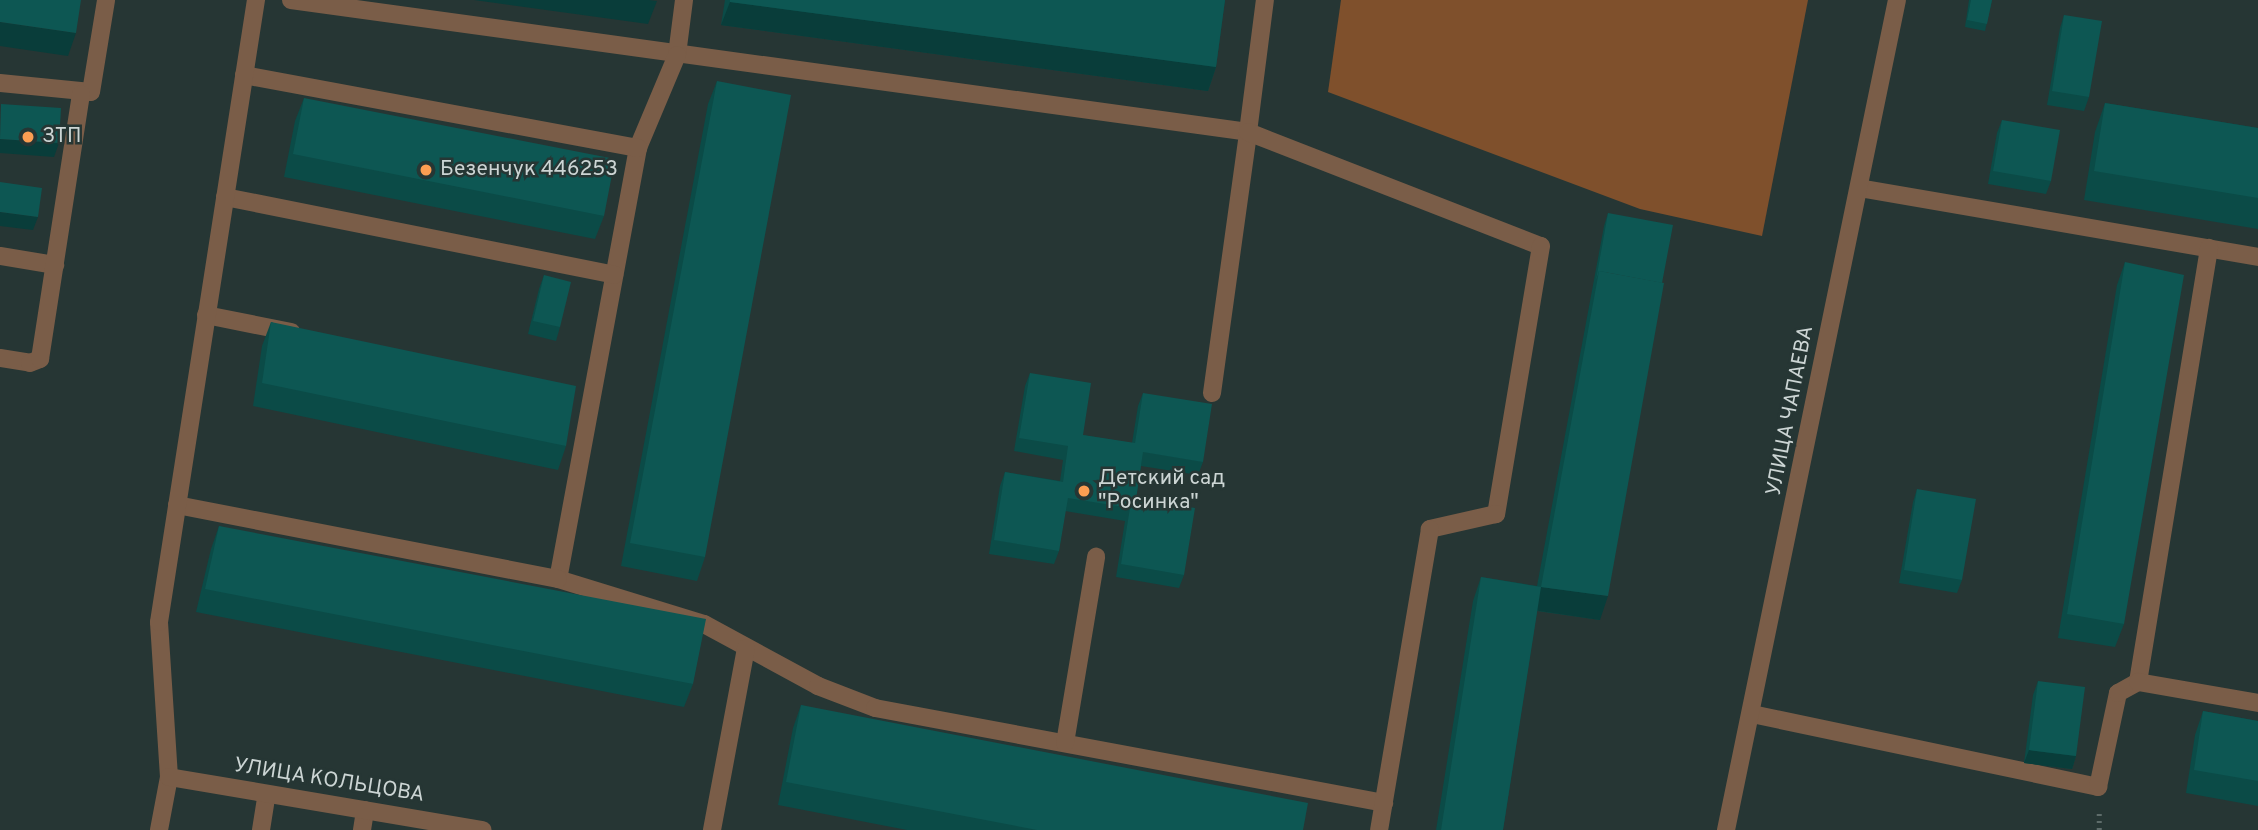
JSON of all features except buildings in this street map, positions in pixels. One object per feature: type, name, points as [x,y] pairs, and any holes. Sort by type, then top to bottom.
[{"type":"street","points":[[0,83],[81,94],[91,92],[106,0]]},
{"type":"street","points":[[159,830],[169,777],[159,622],[256,0]]},
{"type":"street","points":[[291,0],[1248,132],[1541,246],[1496,514],[1430,529],[1379,830]]},
{"type":"street","points":[[558,579],[586,391],[614,275],[638,148],[677,55],[684,0]]},
{"type":"street","points":[[1212,393],[1265,0]]},
{"type":"street","name":"УЛИЦА ЧАПАЕВА","points":[[1726,830],[1897,0]]},
{"type":"street","points":[[244,75],[638,148]]},
{"type":"street","points":[[0,358],[30,363],[40,359],[81,94]]},
{"type":"street","points":[[1860,188],[2258,257]]},
{"type":"street","points":[[225,197],[614,275]]},
{"type":"street","points":[[2138,682],[2209,248]]},
{"type":"street","points":[[0,256],[55,265]]},
{"type":"street","points":[[206,315],[313,336]]},
{"type":"street","points":[[177,505],[558,579],[704,624],[818,686],[875,708],[1384,803]]},
{"type":"street","points":[[1065,743],[1096,557]]},
{"type":"street","points":[[712,830],[746,648]]},
{"type":"street","points":[[1752,714],[2098,787],[2118,693],[2138,682],[2258,703]]},
{"type":"street","name":"УЛИЦА КОЛЬЦОВА","points":[[169,777],[483,830]]},
{"type":"street","points":[[261,830],[267,794]]},
{"type":"street","points":[[362,830],[365,810]]},
{"type":"shaded area","points":[[1341,0],[1808,0],[1762,236],[1640,209],[1328,92]]},
{"type":"place","name":"ЗТП","points":[[28,137]]},
{"type":"place","name":"Безенчук 446253","points":[[426,170]]},
{"type":"place","name":"Детский сад \"Росинка\"","points":[[1084,491]]}]
